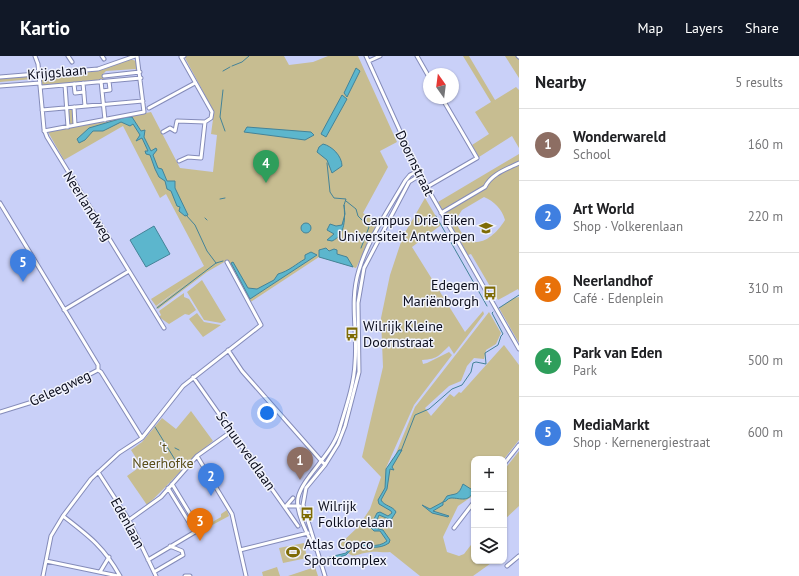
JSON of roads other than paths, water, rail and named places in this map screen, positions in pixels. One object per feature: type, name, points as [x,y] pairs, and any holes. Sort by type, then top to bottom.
[{"type":"street","name":"Neerlandweg","points":[[35,56],[39,74],[44,132],[164,328]]},
{"type":"street","points":[[68,56],[72,62]]},
{"type":"street","name":"Krijgslaan","points":[[0,77],[102,68],[136,56]]},
{"type":"street","points":[[44,132],[144,112],[141,78],[136,56]]},
{"type":"street","points":[[163,132],[170,128],[175,131],[176,121],[205,122],[211,118],[212,112],[195,83],[182,56]]},
{"type":"street","name":"Doornstraat","points":[[366,56],[426,187],[519,349]]},
{"type":"street","points":[[369,61],[380,56]]},
{"type":"street","points":[[417,56],[424,68]]},
{"type":"street","name":"Krijgslaan","points":[[104,76],[140,72]]},
{"type":"street","name":"Krijgslaan","points":[[0,86],[40,84],[42,87],[141,78]]},
{"type":"street","points":[[102,91],[110,90],[109,80]]},
{"type":"street","points":[[101,81],[104,120]]},
{"type":"street","points":[[83,83],[85,106]]},
{"type":"street","points":[[149,108],[195,83]]},
{"type":"street","points":[[74,84],[75,93],[84,92]]},
{"type":"street","points":[[65,85],[68,127]]},
{"type":"street","points":[[42,110],[143,101]]},
{"type":"street","points":[[426,187],[477,158],[446,104]]},
{"type":"street","points":[[74,107],[75,125]]},
{"type":"street","points":[[179,161],[188,157],[201,158],[205,122]]},
{"type":"street","points":[[441,213],[484,187],[488,180],[493,176],[519,162]]},
{"type":"street","points":[[325,576],[303,505],[306,488],[325,465],[332,450],[354,375],[356,351],[353,312],[359,269],[370,244],[405,181],[410,175],[418,171]]},
{"type":"street","points":[[318,556],[307,534],[298,506],[301,487],[332,450],[344,431],[359,372],[357,312],[364,268],[409,182],[420,175]]},
{"type":"street","points":[[0,203],[98,365],[98,370],[102,372],[142,438]]},
{"type":"street","points":[[43,576],[51,536],[63,516],[98,472],[119,453],[142,438],[183,386],[261,325],[227,262]]},
{"type":"street","points":[[64,310],[129,271]]},
{"type":"street","points":[[228,350],[242,370],[325,465]]},
{"type":"street","name":"Geleegweg","points":[[0,412],[42,399],[98,370]]},
{"type":"street","name":"Schuurveldlaan","points":[[193,377],[286,506],[298,526]]},
{"type":"street","points":[[129,520],[161,497],[197,456],[232,431]]},
{"type":"street","points":[[507,460],[519,445]]},
{"type":"street","points":[[197,456],[232,514],[246,576]]},
{"type":"street","name":"Edenlaan","points":[[98,472],[129,520],[156,576]]},
{"type":"street","points":[[148,560],[195,532],[198,527],[172,484]]},
{"type":"street","points":[[168,488],[195,532]]},
{"type":"street","points":[[286,506],[292,498]]},
{"type":"street","points":[[286,506],[303,505]]},
{"type":"street","points":[[454,528],[471,506]]},
{"type":"street","points":[[63,516],[93,539],[109,557],[119,576]]},
{"type":"street","points":[[240,550],[312,532]]},
{"type":"street","points":[[154,572],[184,554],[182,551],[170,546]]},
{"type":"street","points":[[507,566],[519,556]]},
{"type":"street","points":[[100,572],[109,557]]},
{"type":"street","points":[[46,561],[119,576]]},
{"type":"street","points":[[185,576],[190,576]]},
{"type":"waterway","points":[[232,66],[242,62],[249,56]]},
{"type":"waterway","points":[[223,71],[230,67]]},
{"type":"waterway","points":[[223,90],[220,117],[225,131]]},
{"type":"waterway","points":[[327,163],[330,192],[334,198],[346,199],[344,205]]},
{"type":"waterway","points":[[220,199],[225,198]]},
{"type":"waterway","points":[[346,201],[356,209],[358,216],[369,227],[361,248]]},
{"type":"waterway","points":[[186,215],[195,225],[207,251],[216,263]]},
{"type":"waterway","points":[[436,216],[487,306]]},
{"type":"waterway","points":[[157,308],[216,263],[223,261]]},
{"type":"waterway","points":[[499,308],[519,295]]},
{"type":"waterway","points":[[401,451],[415,415],[429,409],[452,389],[462,385],[471,372],[473,363],[476,362],[486,364],[485,353],[498,345],[503,334],[492,313],[493,312]]},
{"type":"waterway","points":[[155,427],[177,463],[174,466]]},
{"type":"waterway","points":[[175,448],[179,450]]},
{"type":"waterway","points":[[374,528],[377,519]]},
{"type":"place","name":"Park van Eden","points":[[266,183]]},
{"type":"place","name":"Campus Drie Eiken Universiteit Antwerpen","points":[[486,228]]},
{"type":"place","name":"MediaMarkt","points":[[23,282]]},
{"type":"place","name":"Edegem Mariënborgh","points":[[490,293]]},
{"type":"place","name":"Wilrijk Kleine Doornstraat","points":[[352,334]]},
{"type":"place","name":"Wonderwareld","points":[[300,480]]},
{"type":"place","name":"Art World","points":[[211,496]]},
{"type":"place","name":"Wilrijk Folklorelaan","points":[[307,514]]},
{"type":"place","name":"Neerlandhof","points":[[200,541]]},
{"type":"place","name":"Atlas Copco Sportcomplex","points":[[293,552]]},
{"type":"park label","name":"'t Neerhofke","points":[[163,456]]}]
